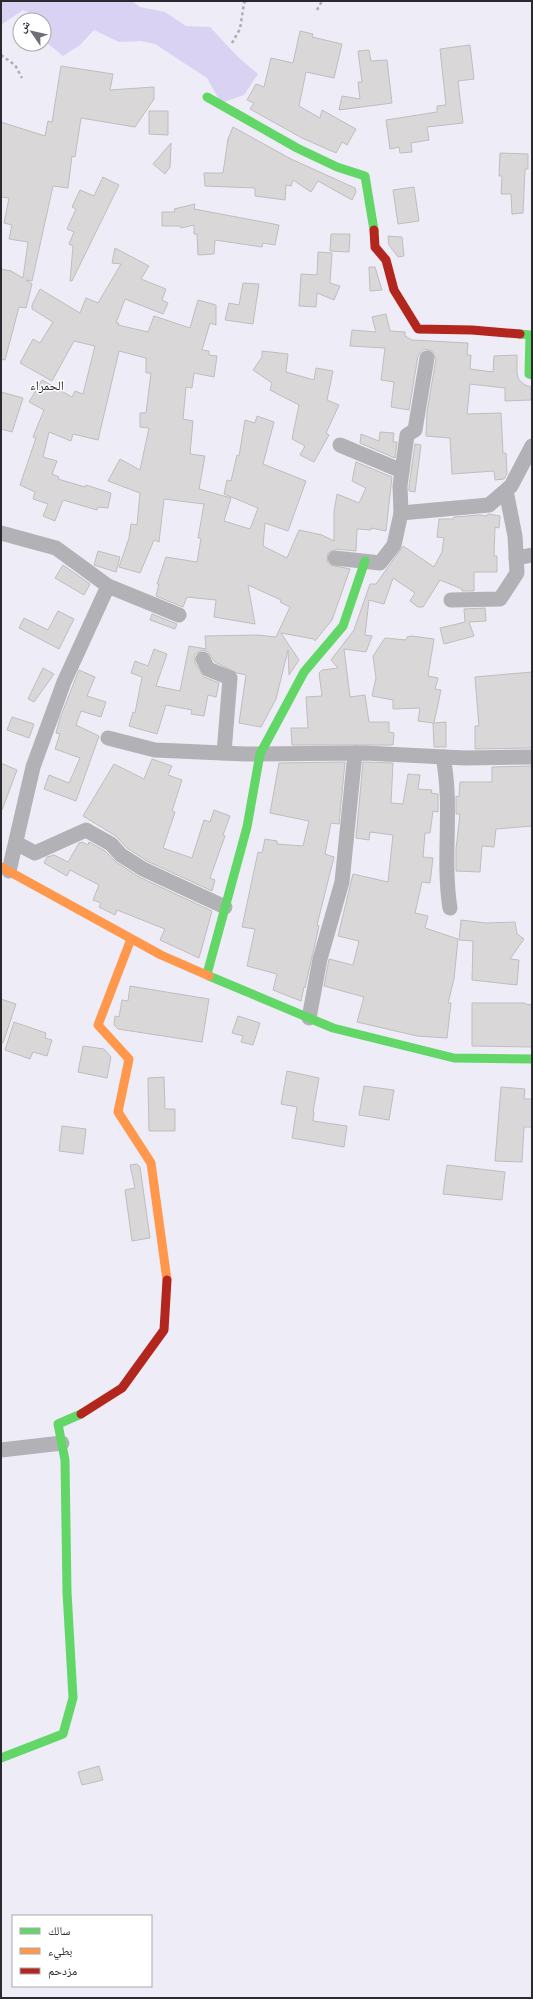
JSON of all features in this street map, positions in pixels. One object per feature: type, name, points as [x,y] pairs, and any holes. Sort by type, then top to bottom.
[{"type":"street","points":[[207,97],[223,108],[295,148],[331,165],[365,176],[373,218],[376,247],[386,260],[394,290],[418,329],[472,330],[530,335],[530,374],[532,375]]},
{"type":"street","points":[[335,558],[380,563],[394,546],[401,513],[400,486],[407,435],[415,430],[427,358]]},
{"type":"street","points":[[340,445],[402,471]]},
{"type":"street","points":[[401,513],[489,505],[511,486],[532,446]]},
{"type":"street","points":[[451,600],[500,599],[517,573],[515,536],[506,491]]},
{"type":"street","points":[[1,533],[56,548],[108,586],[179,614]]},
{"type":"street","points":[[516,558],[532,555]]},
{"type":"street","points":[[207,974],[247,827],[260,754],[304,672],[344,626],[365,561]]},
{"type":"street","points":[[108,586],[64,682],[33,767],[16,843],[5,869],[161,955],[333,1028],[454,1058],[532,1059]]},
{"type":"street","points":[[203,659],[208,669],[230,678],[224,753]]},
{"type":"street","points":[[108,738],[155,750],[260,754],[355,753],[443,757],[532,757]]},
{"type":"street","points":[[309,1018],[320,959],[342,882],[355,753]]},
{"type":"street","points":[[443,757],[448,781],[446,883],[450,908]]},
{"type":"street","points":[[16,843],[35,853],[86,830],[111,844],[121,855],[143,869],[225,907]]},
{"type":"street","points":[[1,1758],[63,1734],[73,1698],[67,1592],[65,1460],[58,1424],[84,1413],[122,1388],[164,1330],[167,1274],[152,1163],[118,1112],[129,1059],[98,1025],[131,939]]},
{"type":"street","points":[[1,1450],[62,1443]]},
{"type":"path","points":[[232,43],[240,29],[244,3],[246,1]]},
{"type":"path","points":[[317,10],[322,1]]},
{"type":"path","points":[[1,55],[15,64],[22,78]]},
{"type":"shaded area","points":[[1,1],[132,1],[140,7],[165,12],[186,26],[210,27],[238,57],[258,74],[244,95],[221,103],[207,78],[155,44],[140,41],[119,42],[94,30],[80,45],[63,56],[52,47],[52,12],[27,12],[23,10],[20,12],[12,12],[12,18],[1,25]]},
{"type":"building","points":[[300,31],[313,34],[312,37],[342,44],[334,78],[306,72],[299,106],[320,118],[322,110],[356,129],[347,145],[342,142],[336,153],[302,138],[250,109],[254,103],[247,100],[256,84],[264,87],[271,58],[293,63]]},
{"type":"building","points":[[470,45],[474,79],[458,81],[463,123],[427,127],[429,140],[411,143],[412,152],[400,153],[399,147],[390,149],[386,120],[437,112],[437,106],[446,105],[440,49]]},
{"type":"building","points":[[369,50],[371,61],[387,60],[392,103],[339,110],[342,96],[360,99],[358,82],[362,82],[358,51]]},
{"type":"building","points":[[61,66],[113,74],[110,90],[154,87],[154,99],[135,127],[81,118],[75,157],[72,156],[68,188],[53,186],[32,281],[26,280],[32,284],[26,308],[19,307],[5,360],[1,359],[1,269],[11,271],[23,278],[28,242],[9,239],[12,225],[4,223],[9,198],[1,197],[1,122],[45,136],[48,121],[52,122]]},
{"type":"building","points":[[149,111],[168,111],[168,135],[149,134]]},
{"type":"building","points":[[233,127],[291,159],[355,188],[356,192],[352,200],[318,181],[311,192],[293,180],[291,186],[286,185],[285,200],[255,196],[255,188],[205,186],[204,173],[223,173],[228,139]]},
{"type":"building","points":[[171,143],[170,167],[165,174],[153,164]]},
{"type":"building","points":[[500,153],[528,154],[528,169],[525,169],[523,213],[512,214],[511,194],[501,194],[502,176],[499,176]]},
{"type":"building","points":[[103,177],[119,185],[72,281],[70,281],[73,246],[69,244],[74,232],[67,229],[76,209],[72,207],[80,190],[94,196]]},
{"type":"building","points":[[414,187],[419,221],[398,224],[393,190]]},
{"type":"building","points":[[195,204],[194,209],[279,225],[275,245],[263,243],[262,247],[215,240],[214,254],[198,255],[197,234],[194,234],[194,225],[181,228],[180,226],[162,226],[162,212],[175,212],[174,209]]},
{"type":"building","points":[[331,234],[350,234],[349,252],[330,251]]},
{"type":"building","points":[[388,236],[402,237],[404,256],[398,257],[389,245]]},
{"type":"building","points":[[115,248],[149,266],[141,279],[166,289],[162,300],[168,303],[163,314],[125,299],[116,323],[119,323],[118,325],[148,332],[154,316],[190,328],[198,300],[216,305],[216,325],[210,323],[202,350],[209,351],[209,355],[217,356],[214,377],[194,373],[192,388],[186,387],[183,419],[193,421],[190,454],[205,456],[199,489],[231,498],[224,521],[250,529],[258,508],[224,494],[227,480],[231,481],[237,455],[239,456],[245,420],[255,423],[257,416],[274,422],[263,464],[306,481],[288,531],[265,523],[263,546],[287,558],[299,530],[322,535],[334,541],[334,512],[337,494],[359,503],[366,488],[352,481],[356,462],[392,477],[386,531],[371,528],[371,530],[357,529],[356,551],[336,549],[328,553],[327,561],[330,565],[350,569],[332,620],[315,641],[314,639],[281,633],[299,660],[289,675],[288,650],[276,699],[261,727],[239,723],[246,675],[237,673],[215,662],[208,652],[203,650],[195,654],[195,663],[204,677],[219,683],[216,697],[208,695],[204,716],[191,714],[192,710],[166,705],[157,734],[129,726],[133,712],[135,713],[142,677],[131,673],[135,661],[148,666],[154,649],[167,654],[156,686],[180,691],[189,646],[206,649],[205,636],[257,635],[276,637],[290,607],[280,602],[281,600],[248,585],[255,624],[214,617],[216,600],[187,597],[183,607],[156,596],[159,584],[157,584],[166,557],[197,562],[201,538],[198,538],[204,504],[164,499],[159,542],[154,540],[140,573],[119,567],[129,538],[131,524],[137,525],[140,493],[108,481],[120,459],[140,470],[149,428],[140,427],[140,413],[146,413],[151,373],[146,373],[146,358],[119,351],[98,440],[73,434],[71,441],[49,432],[43,457],[57,461],[52,474],[59,477],[58,479],[85,487],[86,485],[111,493],[108,508],[98,507],[97,510],[63,500],[55,521],[43,516],[48,504],[33,499],[35,492],[20,485],[36,438],[33,437],[44,410],[29,402],[42,380],[72,397],[75,391],[83,394],[95,346],[74,341],[52,381],[20,363],[33,339],[40,343],[53,322],[32,309],[32,305],[40,289],[80,313],[86,298],[98,303],[121,264],[112,263]]},
{"type":"building","points":[[318,252],[332,253],[330,283],[340,286],[334,300],[317,293],[316,307],[299,306],[301,274],[317,275]]},
{"type":"building","points":[[369,267],[375,267],[382,290],[370,291]]},
{"type":"building","points":[[243,283],[259,284],[253,324],[225,320],[229,303],[239,305]]},
{"type":"building","points":[[386,314],[390,331],[405,332],[405,336],[412,340],[468,343],[467,355],[471,355],[470,369],[493,372],[494,356],[517,355],[517,374],[519,380],[525,385],[531,387],[531,400],[505,401],[505,388],[470,384],[467,414],[501,413],[503,453],[506,453],[507,474],[504,479],[495,480],[494,471],[452,474],[450,438],[426,436],[427,412],[436,359],[432,351],[424,349],[418,356],[409,410],[391,407],[394,382],[381,380],[385,348],[350,346],[352,330],[376,332],[372,317]]},
{"type":"building","points":[[262,351],[288,354],[286,372],[314,380],[316,368],[333,371],[327,400],[339,405],[326,433],[329,435],[314,462],[300,455],[305,446],[292,439],[299,405],[270,390],[272,383],[253,370],[262,357]]},
{"type":"building","points":[[1,392],[23,398],[12,432],[1,429]]},
{"type":"building","points":[[380,432],[394,433],[393,442],[397,442],[395,458],[360,443],[361,434],[379,441]]},
{"type":"building","points":[[415,444],[421,445],[415,492],[409,491],[409,486]]},
{"type":"building","points":[[488,514],[500,516],[499,528],[495,527],[494,556],[497,556],[497,572],[474,572],[474,591],[462,591],[462,589],[440,580],[423,607],[418,607],[410,601],[415,593],[393,578],[384,604],[369,600],[365,635],[372,636],[366,652],[344,649],[350,697],[365,695],[369,722],[389,722],[389,732],[394,733],[393,745],[292,745],[291,728],[308,728],[306,697],[322,696],[319,673],[322,670],[338,668],[331,660],[354,630],[370,584],[376,584],[403,546],[434,567],[442,552],[444,538],[437,537],[439,519],[453,519],[454,517],[479,515],[487,516]]},
{"type":"building","points":[[98,551],[120,557],[116,572],[94,565]]},
{"type":"building","points":[[63,565],[90,584],[84,595],[55,578]]},
{"type":"building","points":[[485,608],[486,621],[469,622],[474,636],[444,644],[440,628],[465,622],[464,609]]},
{"type":"building","points":[[58,611],[74,619],[59,649],[19,628],[24,618],[48,630]]},
{"type":"building","points":[[152,614],[177,624],[175,629],[150,620]]},
{"type":"building","points":[[412,636],[434,639],[428,676],[438,678],[435,689],[441,690],[434,723],[446,722],[446,747],[434,747],[433,723],[418,721],[420,708],[393,709],[393,700],[372,696],[376,678],[373,656],[385,638],[406,640],[407,637]]},
{"type":"building","points":[[43,668],[54,674],[34,702],[28,699]]},
{"type":"building","points":[[79,670],[95,677],[87,696],[106,702],[101,717],[81,711],[76,725],[99,736],[76,801],[44,789],[49,775],[69,783],[80,758],[55,749],[60,734],[56,733],[60,718]]},
{"type":"building","points":[[532,672],[532,748],[475,749],[475,726],[479,726],[475,677]]},
{"type":"building","points":[[12,717],[34,724],[29,738],[7,730]]},
{"type":"building","points":[[152,759],[172,766],[168,775],[182,780],[172,811],[175,812],[163,848],[192,858],[204,820],[210,822],[214,810],[230,816],[223,835],[225,836],[210,878],[215,880],[212,891],[147,861],[127,848],[116,836],[83,816],[114,764],[144,779]]},
{"type":"building","points":[[345,762],[339,824],[331,823],[325,854],[334,857],[317,925],[319,926],[301,1001],[273,990],[277,974],[247,966],[255,929],[242,927],[258,852],[262,853],[265,839],[277,841],[277,844],[303,846],[309,821],[270,813],[279,763]]},
{"type":"building","points":[[363,762],[393,763],[391,803],[403,804],[408,774],[420,775],[418,789],[432,790],[431,793],[438,794],[438,812],[433,811],[430,833],[425,833],[423,857],[433,858],[430,883],[422,882],[415,913],[428,916],[425,928],[458,939],[454,979],[448,1003],[451,1003],[447,1038],[417,1036],[357,1022],[364,997],[324,986],[329,959],[353,965],[359,941],[338,936],[353,874],[388,882],[393,835],[370,832],[369,840],[356,838]]},
{"type":"building","points":[[1,763],[17,770],[2,810],[1,810]]},
{"type":"building","points":[[532,766],[532,826],[496,829],[494,847],[482,846],[480,872],[456,871],[456,849],[460,814],[456,814],[456,796],[459,797],[460,782],[492,782],[492,767]]},
{"type":"building","points":[[82,842],[88,845],[89,842],[105,851],[116,862],[139,877],[212,911],[199,958],[160,940],[165,929],[117,910],[115,915],[99,907],[101,903],[93,900],[99,885],[70,870],[67,876],[44,863],[47,857],[54,855],[68,862],[79,843]]},
{"type":"building","points":[[461,920],[486,923],[515,922],[517,934],[524,939],[510,959],[519,960],[517,985],[472,980],[473,941],[459,940]]},
{"type":"building","points":[[130,986],[209,999],[202,1042],[118,1029],[114,1025],[115,1016],[119,1017],[122,1000],[128,1001]]},
{"type":"building","points":[[1,999],[16,1004],[3,1043],[1,1043]]},
{"type":"building","points":[[472,1003],[525,1003],[532,1005],[532,1047],[472,1046]]},
{"type":"building","points":[[238,1016],[260,1023],[253,1045],[241,1042],[243,1036],[232,1033]]},
{"type":"building","points":[[14,1022],[46,1033],[45,1038],[52,1040],[47,1056],[33,1052],[30,1059],[5,1050]]},
{"type":"building","points":[[83,1046],[104,1049],[111,1057],[107,1078],[78,1072]]},
{"type":"building","points":[[287,1071],[319,1078],[313,1112],[313,1121],[347,1126],[344,1147],[292,1138],[297,1107],[281,1104]]},
{"type":"building","points":[[164,1077],[165,1109],[175,1109],[175,1131],[149,1131],[148,1078]]},
{"type":"building","points":[[364,1086],[394,1090],[389,1120],[359,1115]]},
{"type":"building","points":[[501,1087],[525,1089],[524,1099],[532,1099],[532,1127],[524,1127],[522,1162],[495,1161]]},
{"type":"building","points":[[62,1126],[86,1129],[83,1154],[59,1151]]},
{"type":"building","points":[[137,1164],[140,1167],[150,1238],[132,1241],[125,1190],[135,1188],[130,1165]]},
{"type":"building","points":[[447,1165],[505,1172],[502,1200],[443,1194]]},
{"type":"building","points":[[99,1766],[103,1780],[82,1785],[78,1772]]},
{"type":"traffic: fast","points":[[207,97],[297,148],[337,167],[365,176],[374,230]]},
{"type":"traffic: fast","points":[[520,334],[530,335],[529,374],[532,375]]},
{"type":"traffic: fast","points":[[207,974],[247,827],[260,754],[304,672],[343,626],[365,561]]},
{"type":"traffic: fast","points":[[209,976],[333,1028],[454,1058],[532,1059]]},
{"type":"traffic: fast","points":[[1,1758],[63,1734],[73,1698],[67,1592],[65,1460],[58,1424],[81,1414]]},
{"type":"traffic: slow","points":[[1,867],[161,955],[209,976]]},
{"type":"traffic: slow","points":[[131,939],[98,1025],[129,1059],[118,1112],[151,1163],[167,1280]]},
{"type":"traffic: jam","points":[[374,230],[375,247],[386,260],[394,290],[418,329],[472,330],[520,334]]},
{"type":"traffic: jam","points":[[81,1414],[122,1388],[164,1330],[167,1280]]},
{"type":"district","name":"الحمراء","points":[[47,385]]}]
